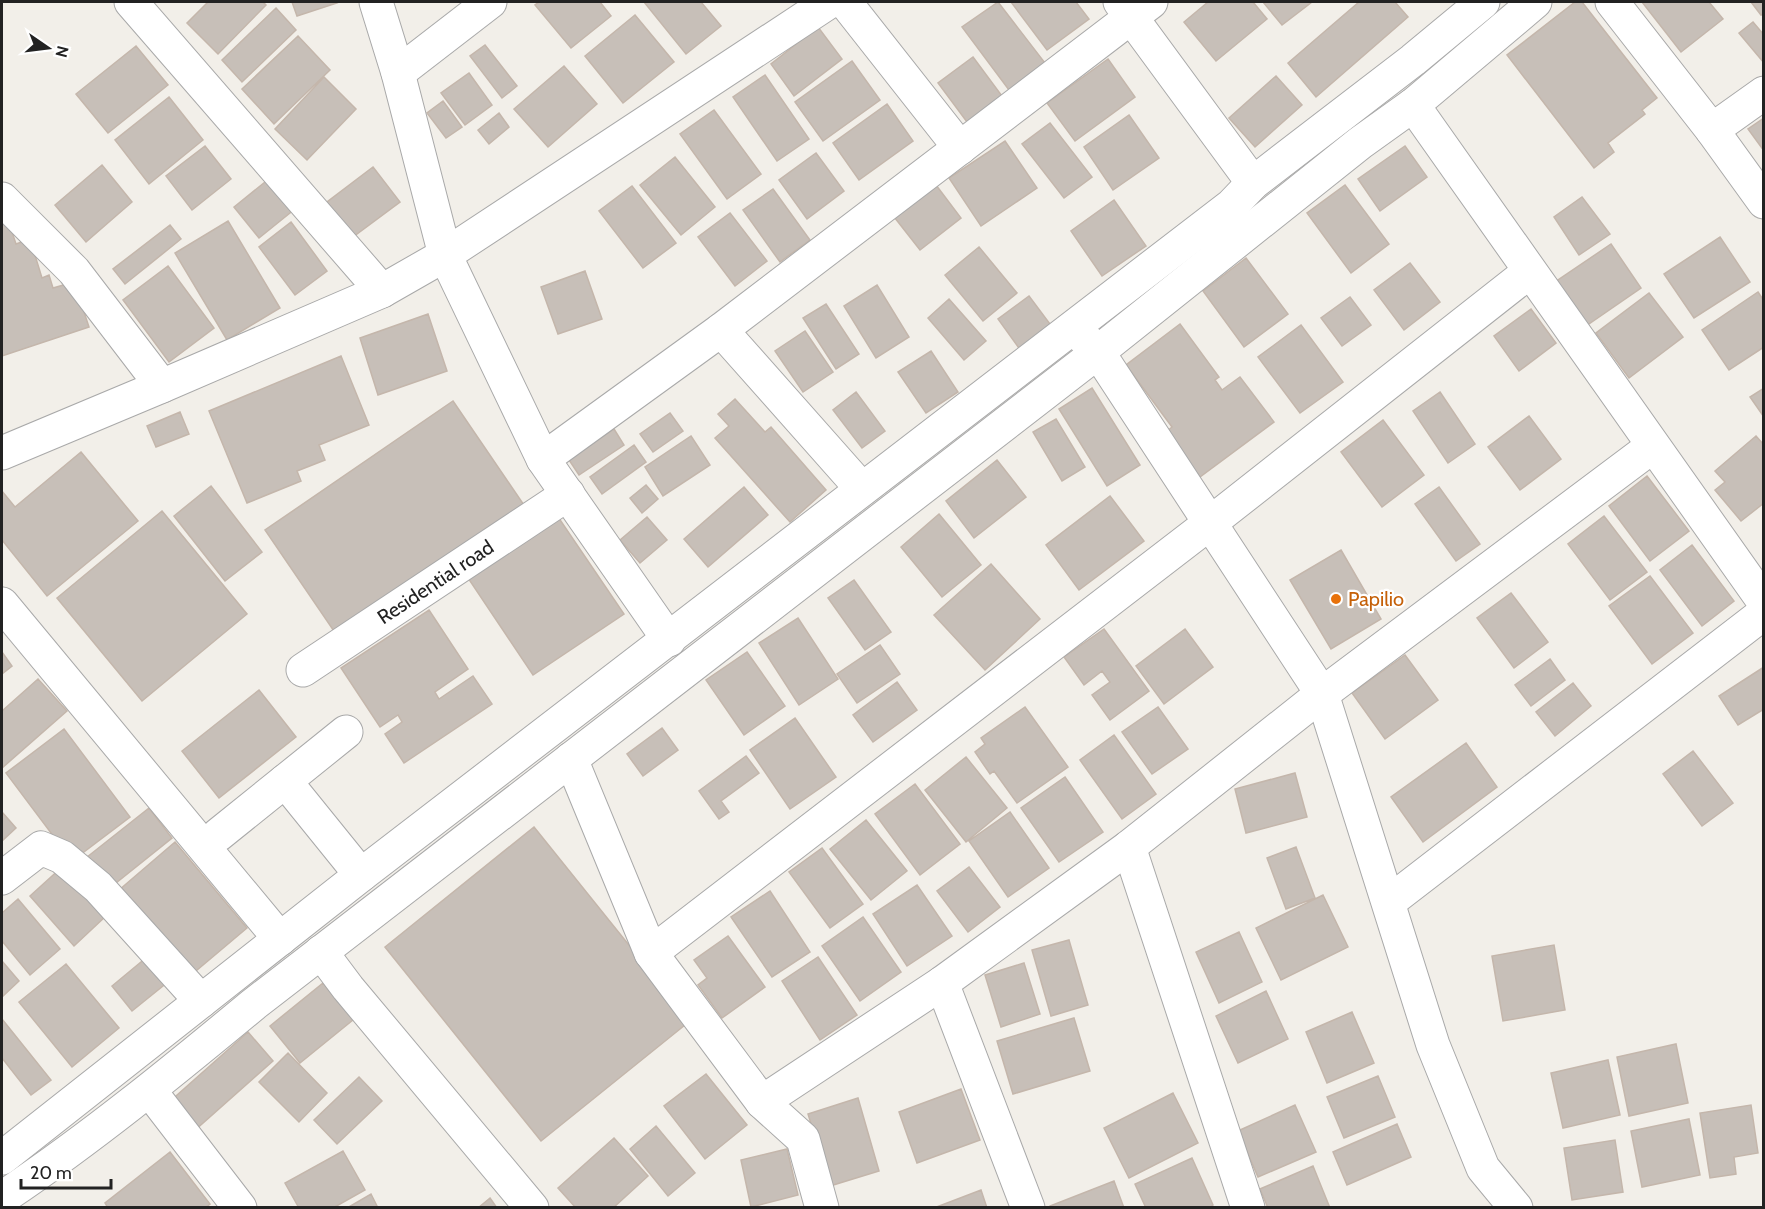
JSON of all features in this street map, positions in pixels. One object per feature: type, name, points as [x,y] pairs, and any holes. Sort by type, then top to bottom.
[{"type":"street","points":[[131,2],[382,291]]},
{"type":"street","points":[[376,2],[398,74],[445,255],[543,459],[669,640]]},
{"type":"street","points":[[398,74],[490,2]]},
{"type":"street","points":[[2,453],[162,387],[382,291],[445,255],[829,2]]},
{"type":"street","points":[[845,2],[960,148]]},
{"type":"street","points":[[2,1158],[361,875],[1232,205],[1253,183],[1413,60],[1483,2]]},
{"type":"street","points":[[2,1198],[150,1091],[254,1004],[1098,352],[1350,151],[1413,105],[1535,2]]},
{"type":"street","points":[[1612,2],[1712,130],[1764,202]]},
{"type":"street","points":[[543,459],[721,330],[960,148],[1134,7],[1253,183]]},
{"type":"street","points":[[1712,130],[1764,93]]},
{"type":"street","points":[[1413,105],[1764,602]]},
{"type":"street","points":[[2,199],[74,271],[162,387]]},
{"type":"street","points":[[651,953],[1210,523],[1529,272]]},
{"type":"street","points":[[1074,327],[1098,352],[1322,694],[1433,1045],[1483,1168],[1516,1208]]},
{"type":"street","points":[[721,330],[862,489]]},
{"type":"street","points":[[762,1102],[942,983],[1129,847],[1322,694],[1653,446]]},
{"type":"street","name":"Residential road","points":[[303,670],[568,494]]},
{"type":"street","points":[[2,604],[280,939]]},
{"type":"street","points":[[1389,902],[1764,613]]},
{"type":"street","points":[[218,835],[346,732]]},
{"type":"street","points":[[571,759],[651,953],[762,1102],[803,1139],[822,1208]]},
{"type":"street","points":[[285,782],[361,875]]},
{"type":"street","points":[[1129,847],[1248,1208]]},
{"type":"street","points":[[2,878],[41,848],[62,857],[98,887],[201,1001]]},
{"type":"street","points":[[321,952],[348,988],[532,1208]]},
{"type":"street","points":[[942,983],[1028,1208]]},
{"type":"street","points":[[150,1091],[240,1208]]},
{"type":"building","points":[[208,2],[263,2],[266,5],[218,54],[187,23]]},
{"type":"building","points":[[292,2],[336,2],[337,3],[297,16]]},
{"type":"building","points":[[539,2],[600,2],[611,16],[571,48],[535,5]]},
{"type":"building","points":[[644,2],[701,2],[721,26],[686,54]]},
{"type":"building","points":[[998,2],[1045,63],[1009,90],[962,27]]},
{"type":"building","points":[[1011,2],[1076,2],[1089,19],[1047,50]]},
{"type":"building","points":[[1208,2],[1253,2],[1267,19],[1216,61],[1184,22]]},
{"type":"building","points":[[1263,2],[1312,2],[1282,25]]},
{"type":"building","points":[[1359,2],[1395,2],[1408,17],[1316,97],[1288,63]]},
{"type":"building","points":[[1575,2],[1582,2],[1657,98],[1642,110],[1645,114],[1608,143],[1614,152],[1594,168],[1507,55]]},
{"type":"building","points":[[1642,2],[1709,2],[1723,19],[1681,52]]},
{"type":"building","points":[[1751,2],[1764,2],[1764,14],[1761,15]]},
{"type":"building","points":[[276,8],[296,30],[242,82],[222,60]]},
{"type":"building","points":[[635,15],[674,62],[623,103],[585,56]]},
{"type":"building","points":[[1753,22],[1764,35],[1764,63],[1739,33]]},
{"type":"building","points":[[818,27],[842,59],[794,96],[771,64]]},
{"type":"building","points":[[298,36],[330,70],[274,124],[242,89]]},
{"type":"building","points":[[485,45],[517,86],[502,98],[470,56]]},
{"type":"building","points":[[136,46],[168,85],[108,133],[76,94]]},
{"type":"building","points":[[973,57],[1002,96],[967,122],[938,83]]},
{"type":"building","points":[[1108,59],[1135,97],[1075,141],[1047,103]]},
{"type":"building","points":[[852,61],[880,100],[823,141],[795,102]]},
{"type":"building","points":[[564,66],[597,104],[548,147],[514,109]]},
{"type":"building","points":[[469,73],[492,105],[465,125],[441,93]]},
{"type":"building","points":[[765,75],[809,139],[777,161],[733,97]]},
{"type":"building","points":[[1276,76],[1302,105],[1255,147],[1229,118]]},
{"type":"building","points":[[324,77],[356,109],[307,160],[275,129]]},
{"type":"building","points":[[169,97],[203,140],[149,184],[115,140]]},
{"type":"building","points":[[443,101],[462,127],[446,138],[427,113]]},
{"type":"building","points":[[887,104],[913,141],[859,180],[833,143]]},
{"type":"building","points":[[714,110],[761,174],[727,199],[680,134]]},
{"type":"building","points":[[499,113],[509,127],[489,144],[478,130]]},
{"type":"building","points":[[1129,115],[1159,158],[1113,190],[1084,147]]},
{"type":"building","points":[[1764,118],[1764,151],[1748,129]]},
{"type":"building","points":[[1050,123],[1092,177],[1064,198],[1022,144]]},
{"type":"building","points":[[1005,141],[1037,188],[981,226],[949,178]]},
{"type":"building","points":[[205,146],[231,179],[192,210],[166,176]]},
{"type":"building","points":[[1405,146],[1427,177],[1380,211],[1358,179]]},
{"type":"building","points":[[816,153],[844,191],[807,219],[779,180]]},
{"type":"building","points":[[675,157],[715,207],[681,235],[640,185]]},
{"type":"building","points":[[102,165],[132,202],[86,242],[55,205]]},
{"type":"building","points":[[373,167],[400,202],[353,237],[327,202]]},
{"type":"building","points":[[270,178],[295,209],[259,238],[234,207]]},
{"type":"building","points":[[936,185],[961,218],[920,250],[895,218]]},
{"type":"building","points":[[1345,185],[1389,244],[1351,273],[1307,213]]},
{"type":"building","points":[[632,186],[676,243],[643,268],[599,211]]},
{"type":"building","points":[[773,189],[810,240],[780,262],[743,210]]},
{"type":"building","points":[[1582,197],[1610,234],[1579,255],[1554,217]]},
{"type":"building","points":[[1114,200],[1146,246],[1102,276],[1071,231]]},
{"type":"building","points":[[730,213],[767,261],[735,286],[698,237]]},
{"type":"building","points":[[6,214],[16,244],[30,239],[42,278],[49,275],[53,288],[74,282],[89,327],[2,356],[2,215]]},
{"type":"building","points":[[228,221],[280,308],[227,340],[175,253]]},
{"type":"building","points":[[291,222],[327,271],[295,295],[259,247]]},
{"type":"building","points":[[170,225],[181,239],[125,284],[113,269]]},
{"type":"building","points":[[1720,237],[1750,282],[1694,318],[1664,274]]},
{"type":"building","points":[[1611,244],[1641,288],[1586,326],[1555,282]]},
{"type":"building","points":[[979,247],[1017,293],[983,321],[945,275]]},
{"type":"building","points":[[1246,258],[1288,314],[1244,347],[1203,291]]},
{"type":"building","points":[[1410,263],[1440,302],[1404,330],[1374,290]]},
{"type":"building","points":[[168,266],[214,328],[169,362],[123,300]]},
{"type":"building","points":[[585,271],[602,319],[558,334],[541,287]]},
{"type":"building","points":[[877,285],[909,337],[876,358],[844,306]]},
{"type":"building","points":[[1758,292],[1764,301],[1764,347],[1729,370],[1702,330]]},
{"type":"building","points":[[1649,293],[1683,337],[1629,378],[1596,333]]},
{"type":"building","points":[[1029,296],[1053,328],[1021,351],[998,319]]},
{"type":"building","points":[[1350,297],[1371,325],[1342,346],[1321,318]]},
{"type":"building","points":[[949,299],[986,341],[964,360],[928,318]]},
{"type":"building","points":[[826,304],[859,354],[836,369],[803,318]]},
{"type":"building","points":[[1531,309],[1556,343],[1519,371],[1494,336]]},
{"type":"building","points":[[428,314],[447,371],[378,395],[360,338]]},
{"type":"building","points":[[1180,324],[1219,377],[1215,380],[1222,390],[1240,377],[1274,422],[1200,477],[1166,432],[1172,427],[1126,365]]},
{"type":"building","points":[[1301,325],[1343,382],[1300,413],[1258,357]]},
{"type":"building","points":[[805,331],[833,372],[803,392],[775,351]]},
{"type":"building","points":[[931,351],[958,392],[926,413],[898,372]]},
{"type":"building","points":[[341,356],[369,425],[319,445],[325,460],[297,471],[301,481],[247,503],[209,411]]},
{"type":"building","points":[[1092,388],[1140,465],[1107,486],[1059,409]]},
{"type":"building","points":[[1764,388],[1764,417],[1750,397]]},
{"type":"building","points":[[856,392],[885,431],[862,448],[833,410]]},
{"type":"building","points":[[1440,392],[1475,444],[1448,463],[1413,411]]},
{"type":"building","points":[[735,399],[765,432],[771,427],[826,490],[790,522],[715,438],[729,426],[718,414]]},
{"type":"building","points":[[453,401],[528,511],[340,640],[265,530]]},
{"type":"building","points":[[180,412],[189,434],[156,447],[147,426]]},
{"type":"building","points":[[670,413],[683,431],[653,452],[640,434]]},
{"type":"building","points":[[1529,416],[1561,459],[1520,490],[1488,447]]},
{"type":"building","points":[[1056,419],[1085,467],[1062,481],[1033,432]]},
{"type":"building","points":[[1383,420],[1424,475],[1382,507],[1341,452]]},
{"type":"building","points":[[614,429],[624,445],[579,475],[569,460]]},
{"type":"building","points":[[691,436],[710,465],[663,496],[645,467]]},
{"type":"building","points":[[1756,436],[1764,445],[1764,503],[1741,521],[1715,490],[1725,482],[1715,471]]},
{"type":"building","points":[[634,445],[646,462],[602,494],[590,477]]},
{"type":"building","points":[[81,452],[138,521],[47,596],[2,540],[2,491],[15,507]]},
{"type":"building","points":[[997,460],[1026,497],[974,538],[946,501]]},
{"type":"building","points":[[1647,476],[1689,531],[1650,561],[1609,506]]},
{"type":"building","points":[[646,485],[658,499],[642,513],[630,498]]},
{"type":"building","points":[[211,486],[262,552],[225,581],[174,516]]},
{"type":"building","points":[[744,487],[768,515],[708,567],[684,539]]},
{"type":"building","points":[[1439,487],[1480,544],[1456,561],[1415,504]]},
{"type":"building","points":[[1110,496],[1144,541],[1079,590],[1046,545]]},
{"type":"building","points":[[552,508],[624,614],[533,675],[462,569]]},
{"type":"building","points":[[162,511],[247,614],[142,701],[57,598]]},
{"type":"building","points":[[939,514],[981,565],[942,597],[901,547]]},
{"type":"building","points":[[1604,516],[1647,572],[1610,600],[1568,544]]},
{"type":"building","points":[[647,517],[667,540],[640,563],[620,540]]},
{"type":"building","points":[[1692,545],[1734,601],[1702,626],[1660,570]]},
{"type":"building","name":"Papilio","points":[[1341,550],[1381,619],[1331,649],[1290,580]]},
{"type":"building","points":[[991,564],[1040,619],[985,670],[934,615]]},
{"type":"building","points":[[1650,576],[1693,633],[1652,664],[1609,606]]},
{"type":"building","points":[[854,580],[891,632],[865,650],[828,598]]},
{"type":"building","points":[[1511,593],[1548,642],[1514,668],[1477,618]]},
{"type":"building","points":[[429,610],[468,669],[435,692],[439,699],[473,676],[492,704],[404,763],[385,734],[402,722],[398,715],[380,727],[341,668]]},
{"type":"building","points":[[798,618],[838,679],[799,705],[759,643]]},
{"type":"building","points":[[1104,629],[1149,691],[1110,720],[1092,695],[1110,682],[1102,671],[1084,685],[1064,657]]},
{"type":"building","points":[[1185,629],[1213,667],[1164,704],[1136,666]]},
{"type":"building","points":[[880,645],[900,674],[857,703],[837,674]]},
{"type":"building","points":[[2,652],[12,666],[2,674]]},
{"type":"building","points":[[747,652],[785,706],[744,735],[706,680]]},
{"type":"building","points":[[1405,655],[1438,700],[1385,739],[1352,693]]},
{"type":"building","points":[[1550,659],[1565,680],[1531,706],[1515,685]]},
{"type":"building","points":[[1764,667],[1764,709],[1738,725],[1719,696]]},
{"type":"building","points":[[38,679],[67,711],[2,768],[2,711]]},
{"type":"building","points":[[897,682],[917,710],[873,742],[853,715]]},
{"type":"building","points":[[1573,683],[1591,706],[1555,736],[1536,712]]},
{"type":"building","points":[[259,690],[296,737],[219,798],[182,751]]},
{"type":"building","points":[[1025,707],[1068,767],[1017,803],[994,771],[990,774],[975,752],[985,744],[981,738]]},
{"type":"building","points":[[1158,707],[1188,749],[1152,774],[1122,732]]},
{"type":"building","points":[[795,718],[836,777],[790,809],[750,750]]},
{"type":"building","points":[[662,728],[678,750],[643,776],[627,754]]},
{"type":"building","points":[[64,729],[130,817],[72,861],[6,773]]},
{"type":"building","points":[[1114,735],[1156,794],[1122,819],[1080,760]]},
{"type":"building","points":[[1466,743],[1497,787],[1423,842],[1391,797]]},
{"type":"building","points":[[1693,751],[1733,803],[1702,826],[1663,774]]},
{"type":"building","points":[[746,756],[759,773],[721,801],[729,812],[719,819],[699,791]]},
{"type":"building","points":[[966,757],[1007,808],[966,842],[925,790]]},
{"type":"building","points":[[1295,773],[1307,817],[1246,833],[1235,789]]},
{"type":"building","points":[[1065,777],[1103,832],[1059,862],[1021,808]]},
{"type":"building","points":[[915,784],[960,844],[920,875],[875,814]]},
{"type":"building","points":[[149,808],[172,838],[106,891],[82,861]]},
{"type":"building","points":[[2,812],[16,828],[2,841]]},
{"type":"building","points":[[1010,812],[1049,868],[1008,897],[969,841]]},
{"type":"building","points":[[866,820],[907,871],[871,900],[830,849]]},
{"type":"building","points":[[534,827],[690,1021],[541,1141],[385,947]]},
{"type":"building","points":[[175,842],[247,928],[190,976],[119,890]]},
{"type":"building","points":[[1296,847],[1315,898],[1286,909],[1267,858]]},
{"type":"building","points":[[822,848],[863,904],[830,928],[789,872]]},
{"type":"building","points":[[63,866],[106,916],[74,946],[30,896]]},
{"type":"building","points":[[969,867],[1000,907],[968,932],[937,891]]},
{"type":"building","points":[[917,885],[952,936],[907,966],[873,914]]},
{"type":"building","points":[[770,891],[810,952],[772,977],[731,917]]},
{"type":"building","points":[[1323,895],[1348,947],[1281,980],[1256,928]]},
{"type":"building","points":[[18,899],[60,949],[30,975],[2,941],[2,913]]},
{"type":"building","points":[[863,917],[901,972],[860,1001],[822,946]]},
{"type":"building","points":[[1239,932],[1262,982],[1219,1003],[1196,952]]},
{"type":"building","points":[[728,936],[765,987],[722,1018],[698,985],[707,978],[694,960]]},
{"type":"building","points":[[1069,940],[1088,1005],[1051,1016],[1032,950]]},
{"type":"building","points":[[1554,945],[1565,1010],[1503,1021],[1492,956]]},
{"type":"building","points":[[147,957],[168,982],[132,1011],[112,986]]},
{"type":"building","points":[[818,957],[857,1015],[820,1040],[782,981]]},
{"type":"building","points":[[2,961],[19,981],[2,997]]},
{"type":"building","points":[[1024,963],[1040,1014],[1001,1027],[985,975]]},
{"type":"building","points":[[66,964],[119,1028],[72,1067],[19,1002]]},
{"type":"building","points":[[323,983],[353,1020],[300,1063],[270,1026]]},
{"type":"building","points":[[1266,991],[1288,1039],[1238,1063],[1216,1016]]},
{"type":"building","points":[[1352,1012],[1374,1063],[1327,1083],[1306,1032]]},
{"type":"building","points":[[1074,1018],[1090,1071],[1013,1094],[997,1041]]},
{"type":"building","points":[[2,1019],[51,1080],[31,1095],[2,1058]]},
{"type":"building","points":[[248,1032],[273,1061],[193,1132],[168,1103]]},
{"type":"building","points":[[1676,1044],[1688,1103],[1629,1116],[1617,1057]]},
{"type":"building","points":[[288,1053],[327,1093],[299,1122],[259,1082]]},
{"type":"building","points":[[1608,1060],[1620,1115],[1563,1128],[1551,1073]]},
{"type":"building","points":[[706,1074],[747,1125],[705,1159],[664,1106]]},
{"type":"building","points":[[1378,1076],[1395,1117],[1344,1138],[1327,1097]]},
{"type":"building","points":[[359,1077],[382,1101],[337,1144],[314,1120]]},
{"type":"building","points":[[961,1089],[980,1140],[917,1163],[899,1112]]},
{"type":"building","points":[[1173,1093],[1198,1143],[1129,1178],[1104,1128]]},
{"type":"building","points":[[858,1098],[879,1171],[830,1186],[808,1114]]},
{"type":"building","points":[[1295,1105],[1316,1152],[1258,1177],[1238,1131]]},
{"type":"building","points":[[1751,1105],[1758,1153],[1734,1157],[1736,1174],[1710,1178],[1700,1113]]},
{"type":"building","points":[[1689,1119],[1700,1175],[1642,1187],[1631,1131]]},
{"type":"building","points":[[1397,1124],[1411,1157],[1347,1185],[1333,1152]]},
{"type":"building","points":[[656,1126],[695,1173],[668,1196],[630,1149]]},
{"type":"building","points":[[614,1138],[648,1176],[613,1208],[576,1208],[558,1188]]},
{"type":"building","points":[[1615,1140],[1623,1192],[1572,1200],[1564,1148]]},
{"type":"building","points":[[787,1149],[798,1195],[751,1207],[741,1160]]},
{"type":"building","points":[[343,1151],[365,1190],[333,1208],[299,1208],[285,1183]]},
{"type":"building","points":[[170,1152],[210,1204],[205,1208],[108,1208],[105,1203]]},
{"type":"building","points":[[1192,1158],[1213,1205],[1209,1208],[1146,1208],[1135,1184]]},
{"type":"building","points":[[1313,1166],[1330,1208],[1268,1208],[1260,1189]]},
{"type":"building","points":[[1114,1181],[1124,1208],[1050,1208],[1050,1206]]},
{"type":"building","points":[[981,1190],[987,1208],[934,1208]]},
{"type":"building","points":[[371,1194],[378,1208],[347,1208]]},
{"type":"building","points":[[490,1198],[497,1208],[478,1208]]},
{"type":"place","name":"Papilio","points":[[1336,599]]}]
